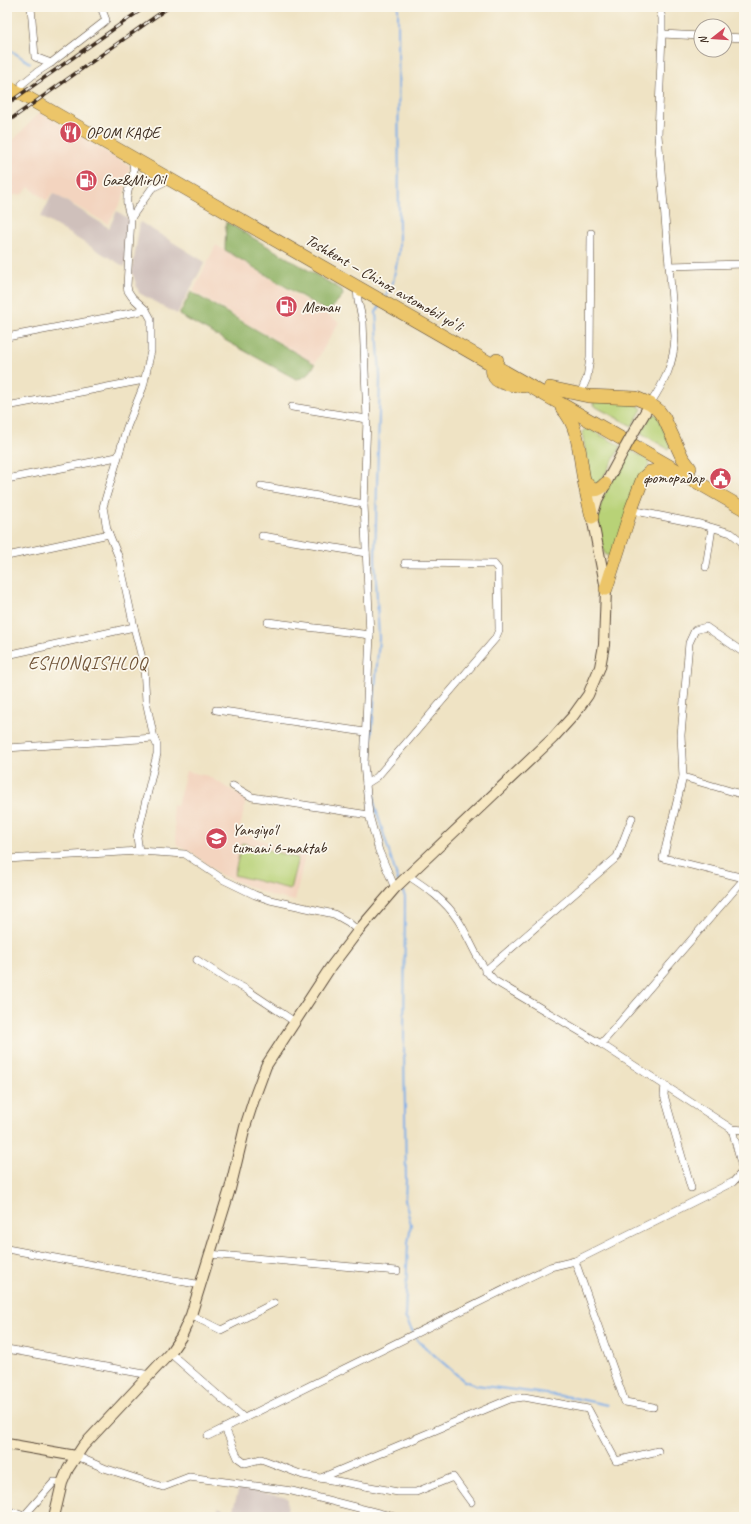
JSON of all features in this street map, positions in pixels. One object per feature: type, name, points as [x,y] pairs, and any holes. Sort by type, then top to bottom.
[{"type":"highway","name":"Toshkent — Chinoz avtomobil yoʻli","points":[[7,76],[364,287]]},
{"type":"highway","name":"Toshkent — Chinoz avtomobil yoʻli","points":[[7,86],[170,179],[394,303],[496,362],[550,388],[685,470]]},
{"type":"highway","name":"Toshkent — Chinoz avtomobil yoʻli","points":[[496,362],[492,369],[493,375],[500,382],[534,388],[557,402],[737,499],[744,509]]},
{"type":"highway","points":[[550,388],[580,394],[636,398],[650,404],[658,410],[664,418],[682,457],[685,470],[659,470],[646,474],[641,482],[606,589]]},
{"type":"highway","points":[[557,402],[571,418],[578,443],[592,516]]},
{"type":"highway","points":[[584,480],[588,487],[596,490],[600,490],[605,484]]},
{"type":"main road","points":[[54,1517],[62,1483],[76,1456],[92,1435],[150,1375],[182,1337],[201,1285],[209,1254],[230,1189],[245,1127],[266,1066],[330,968],[358,931],[395,888],[553,738],[580,706],[593,686],[602,659],[605,631],[606,589],[592,516],[597,500],[605,484],[650,404]]},
{"type":"main road","points":[[7,1444],[76,1456]]},
{"type":"street","points":[[30,7],[35,57],[51,63]]},
{"type":"street","points":[[22,84],[104,22],[106,20],[101,7]]},
{"type":"street","points":[[650,404],[667,376],[674,351],[676,336],[658,135],[662,34],[662,18],[659,7]]},
{"type":"street","points":[[662,34],[693,36]]},
{"type":"street","points":[[733,37],[744,38]]},
{"type":"street","points":[[131,156],[135,172],[126,197],[126,206],[131,218],[128,291],[132,297],[146,310],[151,319],[151,351],[144,380],[117,457],[103,506],[109,534],[119,558],[144,666],[146,701],[154,738],[157,745],[157,754],[137,837],[139,851]]},
{"type":"street","points":[[131,218],[152,188],[170,179]]},
{"type":"street","points":[[580,394],[587,378],[590,358],[591,233]]},
{"type":"street","points":[[669,266],[744,264]]},
{"type":"street","points":[[364,287],[358,301],[363,322],[368,419],[364,504],[370,634],[364,732],[364,764],[368,814],[379,851],[395,888]]},
{"type":"street","points":[[7,337],[146,310]]},
{"type":"street","points":[[7,406],[144,380]]},
{"type":"street","points":[[292,406],[368,419]]},
{"type":"street","points":[[7,479],[117,457]]},
{"type":"street","points":[[261,486],[364,504]]},
{"type":"street","points":[[631,510],[731,533],[742,542],[744,560]]},
{"type":"street","points":[[706,567],[712,528]]},
{"type":"street","points":[[7,556],[109,534]]},
{"type":"street","points":[[262,536],[366,554]]},
{"type":"street","points":[[366,784],[377,777],[495,639],[499,630],[498,569],[494,564],[405,563]]},
{"type":"street","points":[[268,622],[370,634]]},
{"type":"street","points":[[600,1044],[744,879],[663,858],[683,777],[681,735],[689,643],[695,630],[706,627],[744,653]]},
{"type":"street","points":[[7,655],[134,628]]},
{"type":"street","points":[[216,710],[364,732]]},
{"type":"street","points":[[7,748],[154,738]]},
{"type":"street","points":[[683,777],[744,795]]},
{"type":"street","points":[[233,786],[252,797],[368,814]]},
{"type":"street","points":[[485,971],[617,857],[632,818]]},
{"type":"street","points":[[7,860],[139,851],[185,854],[224,880],[255,895],[270,900],[334,914],[348,922],[358,931]]},
{"type":"street","points":[[405,878],[427,888],[447,905],[459,921],[485,971],[495,980],[600,1044],[732,1129],[744,1130]]},
{"type":"street","points":[[197,960],[226,979],[244,988],[295,1022]]},
{"type":"street","points":[[665,1085],[664,1096],[691,1188]]},
{"type":"street","points":[[208,1436],[550,1267],[575,1261],[733,1182],[743,1173],[732,1129]]},
{"type":"street","points":[[7,1249],[201,1285]]},
{"type":"street","points":[[209,1254],[397,1270]]},
{"type":"street","points":[[575,1261],[625,1402],[653,1407]]},
{"type":"street","points":[[191,1315],[221,1330],[274,1303]]},
{"type":"street","points":[[7,1349],[150,1375]]},
{"type":"street","points":[[170,1353],[244,1418]]},
{"type":"street","points":[[321,1478],[510,1399],[524,1397],[588,1409],[616,1461],[658,1451]]},
{"type":"street","points":[[225,1428],[238,1458],[245,1463],[261,1459],[303,1475],[398,1492],[416,1492],[453,1477],[471,1502]]},
{"type":"street","points":[[76,1456],[104,1468],[163,1487],[189,1477],[292,1491],[394,1517]]},
{"type":"street","points":[[7,1510],[24,1516],[54,1482],[62,1483]]},
{"type":"shaded area","points":[[40,112],[130,166],[123,198],[108,224],[52,193],[47,201],[29,187],[23,194],[7,196],[7,147]]},
{"type":"shaded area","points":[[53,193],[109,228],[117,211],[130,220],[125,267],[41,217]]},
{"type":"shaded area","points":[[140,222],[205,262],[177,314],[139,293],[132,272]]},
{"type":"shaded area","points":[[216,245],[339,322],[315,363],[193,291]]},
{"type":"shaded area","name":"Yangiyo'l tumani 6-maktab","points":[[186,771],[208,776],[246,799],[239,833],[305,854],[295,901],[272,896],[221,875],[190,851],[177,846],[172,805],[177,806]]},
{"type":"shaded area","points":[[239,1488],[288,1498],[287,1517],[219,1517],[218,1507],[232,1513]]},
{"type":"green space","points":[[226,222],[342,290],[343,295],[330,310],[326,311],[225,250]]},
{"type":"green space","points":[[191,292],[315,364],[305,376],[296,379],[179,315]]},
{"type":"green space","points":[[593,401],[627,402],[642,409],[632,426],[596,407]]},
{"type":"green space","points":[[655,414],[658,416],[670,446],[668,449],[641,433],[650,416]]},
{"type":"green space","points":[[585,429],[589,429],[621,446],[600,483],[591,484],[582,432]]},
{"type":"green space","points":[[630,450],[648,460],[649,464],[612,554],[609,556],[604,552],[599,533],[599,511],[605,493]]},
{"type":"green space","points":[[242,843],[298,858],[290,889],[234,875]]},
{"type":"waterway","points":[[385,297],[393,282],[399,251],[398,7]]},
{"type":"waterway","points":[[7,48],[30,63]]},
{"type":"waterway","points":[[373,776],[371,744],[379,638],[375,559],[380,377],[376,312],[380,306]]},
{"type":"waterway","points":[[373,781],[375,806],[398,881]]},
{"type":"waterway","points":[[401,887],[405,897],[405,1200],[411,1225],[408,1243],[405,1317],[413,1332]]},
{"type":"waterway","points":[[415,1336],[417,1340],[464,1381],[476,1385],[570,1397],[607,1405]]},
{"type":"railway","points":[[7,104],[145,7]]},
{"type":"railway","points":[[7,122],[169,7]]},
{"type":"place","name":"ОРОМ КАФЕ","points":[[71,133]]},
{"type":"place","name":"Gaz&MirOil","points":[[86,180]]},
{"type":"place","name":"Метан","points":[[287,307]]},
{"type":"place","name":"фоторадар","points":[[720,478]]},
{"type":"place","name":"Yangiyo'l tumani 6-maktab","points":[[217,839]]},
{"type":"district","name":"ESHONQISHLOQ","points":[[88,663]]}]
